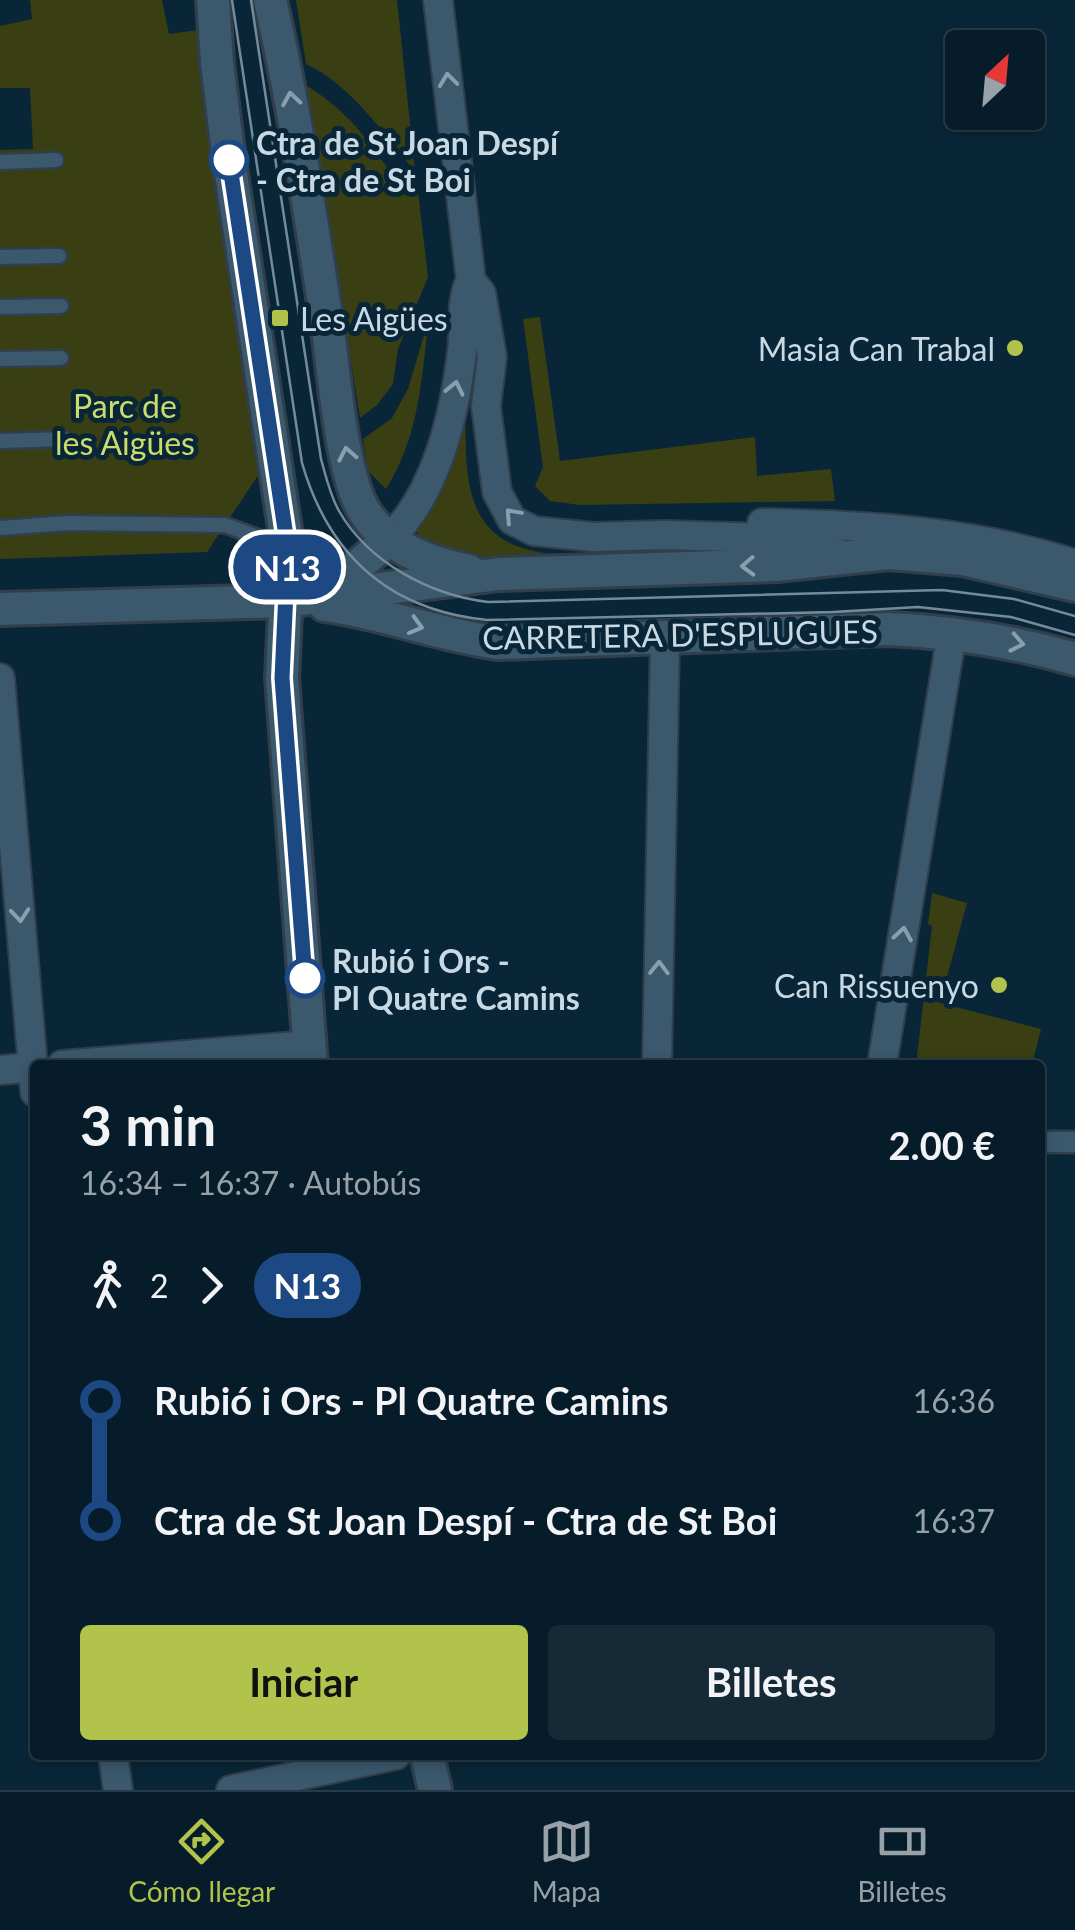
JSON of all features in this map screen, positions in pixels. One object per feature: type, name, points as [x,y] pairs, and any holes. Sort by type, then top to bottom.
[{"type":"street","points":[[186,1060],[310,1055],[282,678],[288,549],[224,125],[213,0]]},
{"type":"street","points":[[270,0],[289,82],[352,481],[365,513],[389,539],[439,564],[498,574]]},
{"type":"street","points":[[0,610],[286,601],[359,565],[389,539],[418,505],[436,460],[456,388],[464,333],[464,294],[471,281],[438,0]]},
{"type":"street","points":[[471,281],[481,292],[492,357],[486,406],[497,492],[505,510],[522,527],[594,537],[665,534],[767,538],[845,556]]},
{"type":"street","points":[[562,532],[593,524],[653,522],[848,525],[962,537],[1075,566]]},
{"type":"street","name":"CARRETERA D'ESPLUGUES","points":[[286,601],[498,574],[776,565],[845,556],[920,554],[963,559],[1075,585]]},
{"type":"street","points":[[1034,574],[1075,566]]},
{"type":"street","name":"CARRETERA D'ESPLUGUES","points":[[286,601],[347,608],[460,638],[498,642],[890,629],[952,632],[1026,644],[1075,659]]},
{"type":"street","points":[[883,1060],[952,632]]},
{"type":"street","points":[[657,1060],[665,637]]},
{"type":"street","points":[[0,678],[33,1060]]},
{"type":"street","points":[[0,1070],[30,1075]]},
{"type":"street","points":[[1045,1142],[1075,1142]]},
{"type":"street","points":[[115,1760],[118,1790]]},
{"type":"street","points":[[231,1790],[372,1760]]},
{"type":"street","points":[[427,1760],[434,1790]]},
{"type":"lane","points":[[0,162],[56,160]]},
{"type":"lane","points":[[0,257],[59,256]]},
{"type":"lane","points":[[0,307],[60,306]]},
{"type":"lane","points":[[0,359],[60,358]]},
{"type":"lane","points":[[0,440],[64,439]]},
{"type":"lane","points":[[0,528],[67,523],[225,525],[288,549]]},
{"type":"green space","name":"Parc de les Aigües","points":[[30,0],[162,0],[169,34],[198,30],[205,118],[259,474],[207,552],[0,559],[0,150],[33,149],[30,88],[0,88],[0,26],[32,19]]},
{"type":"green space","points":[[296,0],[397,0],[415,171],[353,98],[306,64]]},
{"type":"green space","points":[[307,86],[344,114],[392,172],[418,191],[428,277],[398,349],[393,384],[377,405],[360,418]]},
{"type":"green space","points":[[540,317],[560,461],[755,437],[757,476],[831,469],[835,501],[580,505],[550,501],[535,486],[543,467],[523,319]]},
{"type":"green space","points":[[429,318],[412,427],[386,489],[368,471],[363,439],[392,418],[408,389]]},
{"type":"green space","points":[[465,399],[468,476],[482,518],[496,534],[517,546],[546,553],[479,559],[425,545],[415,529]]},
{"type":"green space","points":[[932,893],[967,903],[940,1003],[1041,1029],[1033,1060],[917,1060],[932,926],[928,924]]},
{"type":"tram line","points":[[232,0],[302,463],[329,525],[368,573],[421,604],[487,620],[918,607],[1011,617],[1075,635]]},
{"type":"tram line","points":[[251,0],[321,459],[339,511],[352,530],[384,561],[423,584],[488,602],[942,590],[1014,599],[1075,616]]},
{"type":"bus line","name":"N13","points":[[229,160],[288,549],[282,678],[305,978]]},
{"type":"place","name":"Ctra de St Joan Despí - Ctra de St Boi","points":[[229,160]]},
{"type":"place","name":"Les Aigües","points":[[280,318]]},
{"type":"place","name":"Masia Can Trabal","points":[[1015,348]]},
{"type":"place","name":"Rubió i Ors - Pl Quatre Camins","points":[[305,978]]},
{"type":"place","name":"Can Rissuenyo","points":[[999,985]]}]
